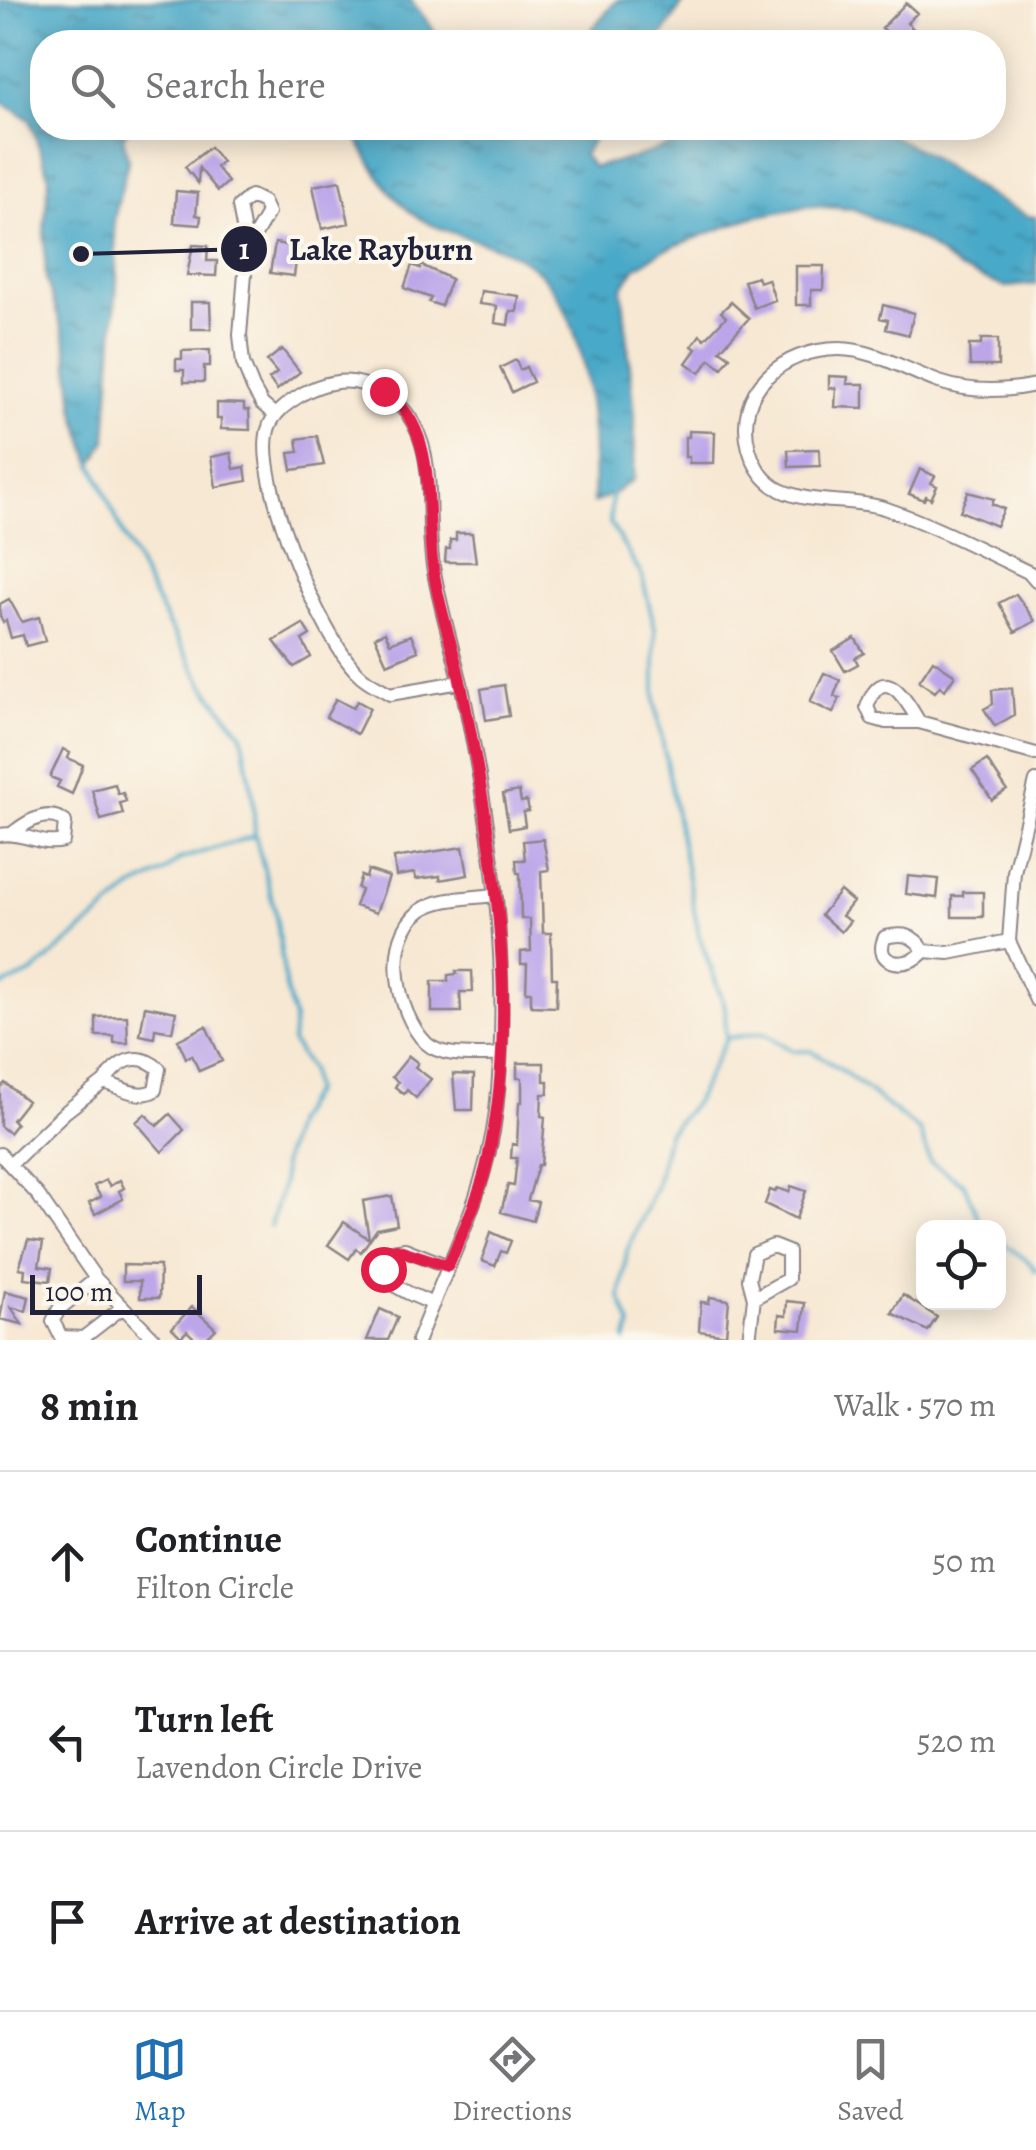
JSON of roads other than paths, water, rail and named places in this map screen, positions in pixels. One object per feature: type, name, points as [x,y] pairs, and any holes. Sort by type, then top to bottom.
[{"type":"street","points":[[247,249],[240,335],[242,363],[262,404],[275,415]]},
{"type":"street","points":[[1036,385],[1006,391],[973,390],[844,348],[813,350],[784,362],[759,382],[746,409],[746,439],[755,469],[779,490],[880,507],[961,540],[1030,573],[1036,580]]},
{"type":"street","points":[[418,1340],[475,1202],[488,1160],[500,1054],[501,988],[490,844],[460,682],[433,568],[422,443],[400,402],[384,391],[351,380],[315,386],[275,415],[268,430],[264,463],[299,567],[335,644],[359,675],[390,694],[460,682]]},
{"type":"street","points":[[919,722],[1036,754]]},
{"type":"street","points":[[1036,781],[1014,872],[1009,941],[1036,1000]]},
{"type":"street","points":[[495,895],[424,908],[407,923],[397,944],[395,968],[412,1021],[427,1044],[452,1054],[500,1054]]},
{"type":"street","points":[[924,951],[960,951],[1009,941]]},
{"type":"street","points":[[12,1163],[64,1113],[104,1082]]},
{"type":"street","points":[[0,1154],[12,1163],[96,1278],[155,1340]]},
{"type":"street","points":[[432,1304],[390,1284],[384,1261],[388,1252],[405,1250],[448,1266]]},
{"type":"street","points":[[96,1278],[59,1309],[53,1320],[61,1338],[83,1338],[123,1306]]},
{"type":"street","points":[[750,1340],[754,1298]]},
{"type":"water","points":[[0,0],[411,0],[434,30],[30,30],[30,120],[0,101]]},
{"type":"water","points":[[617,0],[685,0],[666,30],[591,30]]},
{"type":"water","points":[[37,140],[124,140],[128,161],[114,220],[117,279],[106,440],[92,466],[75,412],[66,341],[46,279],[44,230],[49,177]]},
{"type":"water","points":[[358,140],[592,140],[583,155],[593,167],[685,140],[900,140],[984,193],[1036,217],[1036,284],[1005,287],[959,269],[922,241],[854,209],[809,206],[752,217],[664,250],[635,268],[622,288],[635,416],[634,479],[593,503],[590,407],[584,372],[564,307],[547,281],[514,255],[426,222],[401,204]]},
{"type":"waterway","points":[[92,462],[167,622],[205,687],[242,734],[255,835],[276,915],[294,1019],[292,1042],[310,1070],[313,1091],[294,1121],[270,1226]]},
{"type":"waterway","points":[[612,492],[610,523],[642,576],[655,629],[655,702],[699,936],[725,1007],[726,1039],[695,1102],[668,1133],[656,1185],[627,1251],[620,1297],[631,1326],[626,1340]]},
{"type":"waterway","points":[[0,987],[32,973],[132,888],[163,873],[180,859],[254,836]]},
{"type":"waterway","points":[[727,1038],[763,1033],[794,1051],[812,1051],[840,1069],[920,1131],[930,1162],[964,1184],[979,1220]]},
{"type":"waterway","points":[[1006,1245],[1036,1271]]},
{"type":"place","name":"Lake Rayburn","points":[[81,254]]}]
